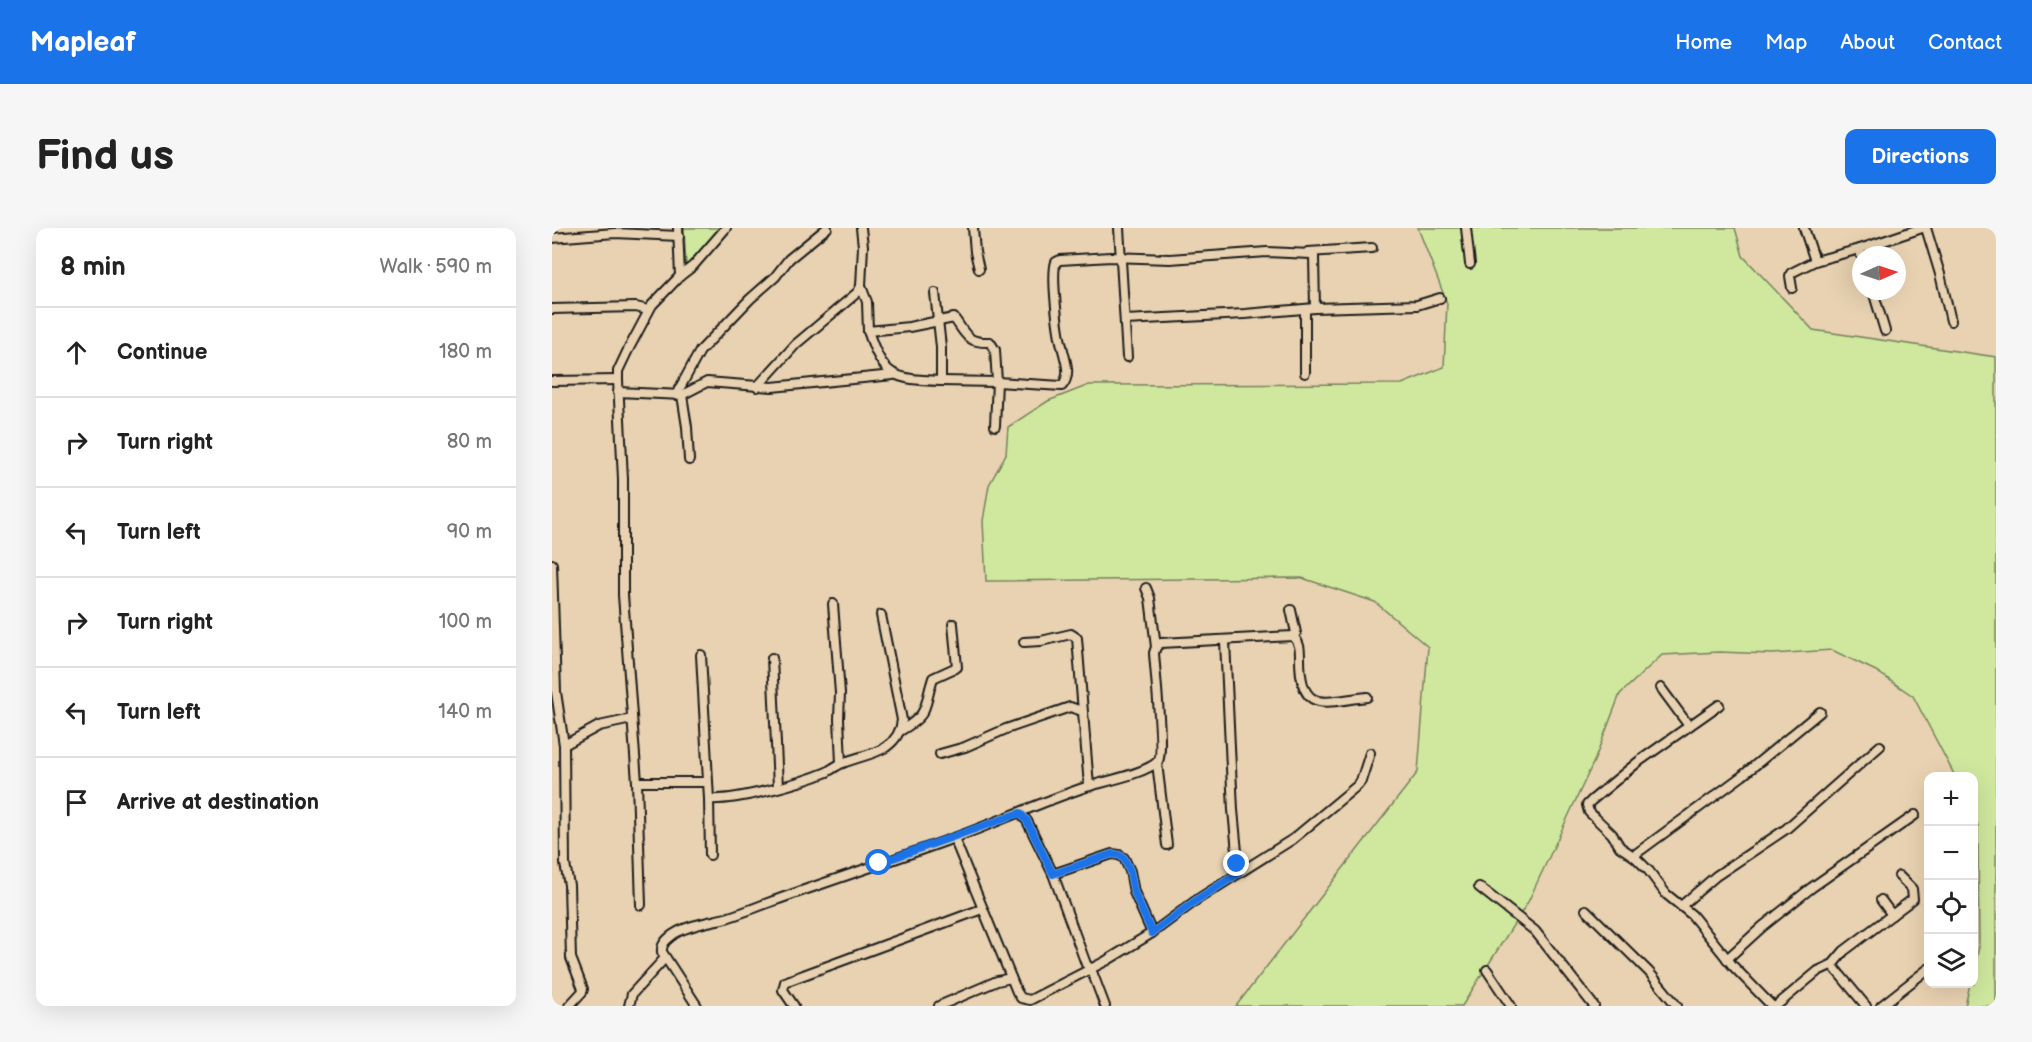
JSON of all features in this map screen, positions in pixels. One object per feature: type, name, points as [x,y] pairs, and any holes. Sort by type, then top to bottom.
[{"type":"street","points":[[641,904],[637,782],[623,595],[623,479],[618,371],[648,310],[680,276],[693,266],[726,228]]},
{"type":"street","points":[[689,460],[687,426],[679,395],[700,351],[750,299],[775,277],[789,259],[827,228]]},
{"type":"street","points":[[861,228],[863,246],[861,286],[867,302],[868,331],[876,356],[885,369],[893,375]]},
{"type":"street","points":[[973,228],[979,269]]},
{"type":"street","points":[[1119,228],[1127,357]]},
{"type":"street","points":[[1466,228],[1470,264]]},
{"type":"street","points":[[1804,228],[1815,261]]},
{"type":"street","points":[[1877,246],[1924,228],[1940,274],[1951,321]]},
{"type":"street","points":[[552,238],[615,233],[678,232],[680,276]]},
{"type":"street","points":[[618,392],[679,395],[707,382],[757,387],[893,375],[914,380],[997,382],[1062,387],[1066,382],[1068,365],[1062,347],[1054,266],[1060,260],[1111,257],[1170,259],[1372,248]]},
{"type":"street","points":[[1302,253],[1314,256],[1315,308]]},
{"type":"street","points":[[1792,288],[1791,273],[1815,261],[1852,254]]},
{"type":"street","points":[[757,387],[796,344],[861,286]]},
{"type":"street","points":[[935,293],[941,347],[941,381]]},
{"type":"street","points":[[1125,320],[1315,308],[1417,305],[1440,298]]},
{"type":"street","points":[[1876,300],[1885,331]]},
{"type":"street","points":[[552,309],[636,307],[648,310]]},
{"type":"street","points":[[1305,309],[1305,373]]},
{"type":"street","points":[[868,331],[909,327],[954,318],[969,339],[990,342],[995,350],[997,382],[995,426]]},
{"type":"street","points":[[552,381],[618,380]]},
{"type":"street","points":[[552,564],[556,692],[564,745],[564,864],[569,885],[571,958],[583,989],[569,1006]]},
{"type":"street","points":[[696,1006],[662,952],[663,944],[680,931],[834,879],[862,872],[879,863],[954,838],[1089,786],[1157,763],[1161,757],[1154,652],[1156,647],[1150,598],[1146,588]]},
{"type":"street","points":[[833,604],[840,693],[841,763]]},
{"type":"street","points":[[1290,610],[1293,612],[1296,633],[1293,636]]},
{"type":"street","points":[[709,799],[731,798],[827,772],[841,763],[887,746],[895,740],[902,720],[881,615]]},
{"type":"street","points":[[900,731],[922,714],[929,700],[933,678],[957,667],[953,624]]},
{"type":"street","points":[[1024,642],[1071,634],[1077,638],[1089,786]]},
{"type":"street","points":[[1156,647],[1161,644],[1293,636]]},
{"type":"street","points":[[1293,636],[1299,645],[1303,687],[1308,697],[1319,702],[1367,697]]},
{"type":"street","points":[[1225,641],[1233,810],[1239,873]]},
{"type":"street","points":[[701,655],[710,855]]},
{"type":"street","points":[[772,658],[778,787]]},
{"type":"street","points":[[1661,688],[1689,726]]},
{"type":"street","points":[[1719,705],[1638,762],[1587,805],[1589,812],[1612,834],[1620,847],[1635,857],[1666,894],[1692,915],[1727,959],[1774,1006],[1818,971],[1832,965],[1844,951],[1914,897],[1912,889],[1899,876]]},
{"type":"street","points":[[940,754],[965,747],[1006,729],[1064,709],[1073,707],[1082,711]]},
{"type":"street","points":[[1635,857],[1637,853],[1742,776],[1820,712]]},
{"type":"street","points":[[564,745],[599,726],[632,718]]},
{"type":"street","points":[[1681,906],[1716,876],[1786,828],[1880,746]]},
{"type":"street","points":[[954,838],[1017,992],[1025,1000],[1036,997],[1091,969],[1152,933],[1198,899],[1293,839],[1358,785],[1370,753]]},
{"type":"street","points":[[1157,763],[1167,845]]},
{"type":"street","points":[[637,782],[707,782]]},
{"type":"street","points":[[1020,813],[1027,821],[1053,874],[1086,964],[1091,969],[1105,1006]]},
{"type":"street","points":[[1727,959],[1762,927],[1811,888],[1915,815]]},
{"type":"street","points":[[1053,874],[1112,854],[1119,855],[1124,858],[1130,871],[1134,892],[1152,933]]},
{"type":"street","points":[[1479,887],[1535,931],[1594,1006]]},
{"type":"street","points":[[1881,900],[1892,915]]},
{"type":"street","points":[[794,1006],[783,990],[785,982],[982,909]]},
{"type":"street","points":[[1586,910],[1649,972],[1677,1006]]},
{"type":"street","points":[[629,1006],[632,994],[666,958]]},
{"type":"street","points":[[1832,965],[1866,1006]]},
{"type":"street","points":[[1487,970],[1511,1006]]},
{"type":"street","points":[[1881,1006],[1924,973]]},
{"type":"street","points":[[939,1006],[997,981],[1011,978]]},
{"type":"green space","points":[[684,228],[721,228],[686,266]]},
{"type":"green space","points":[[1418,228],[1735,228],[1743,256],[1813,330],[1996,357],[1996,1006],[1965,1006],[1969,988],[1978,988],[1978,772],[1953,772],[1913,696],[1876,671],[1832,650],[1772,654],[1719,652],[1662,655],[1620,694],[1595,759],[1528,902],[1462,1006],[1236,1006],[1418,772],[1428,647],[1375,602],[1302,578],[986,581],[983,521],[989,485],[1006,454],[1008,427],[1048,401],[1089,385],[1402,384],[1444,367],[1447,303]]},
{"type":"route","points":[[879,863],[1020,813],[1027,821],[1053,874],[1112,854],[1124,858],[1130,871],[1134,892],[1152,933],[1198,899],[1239,873],[1237,864]]}]
